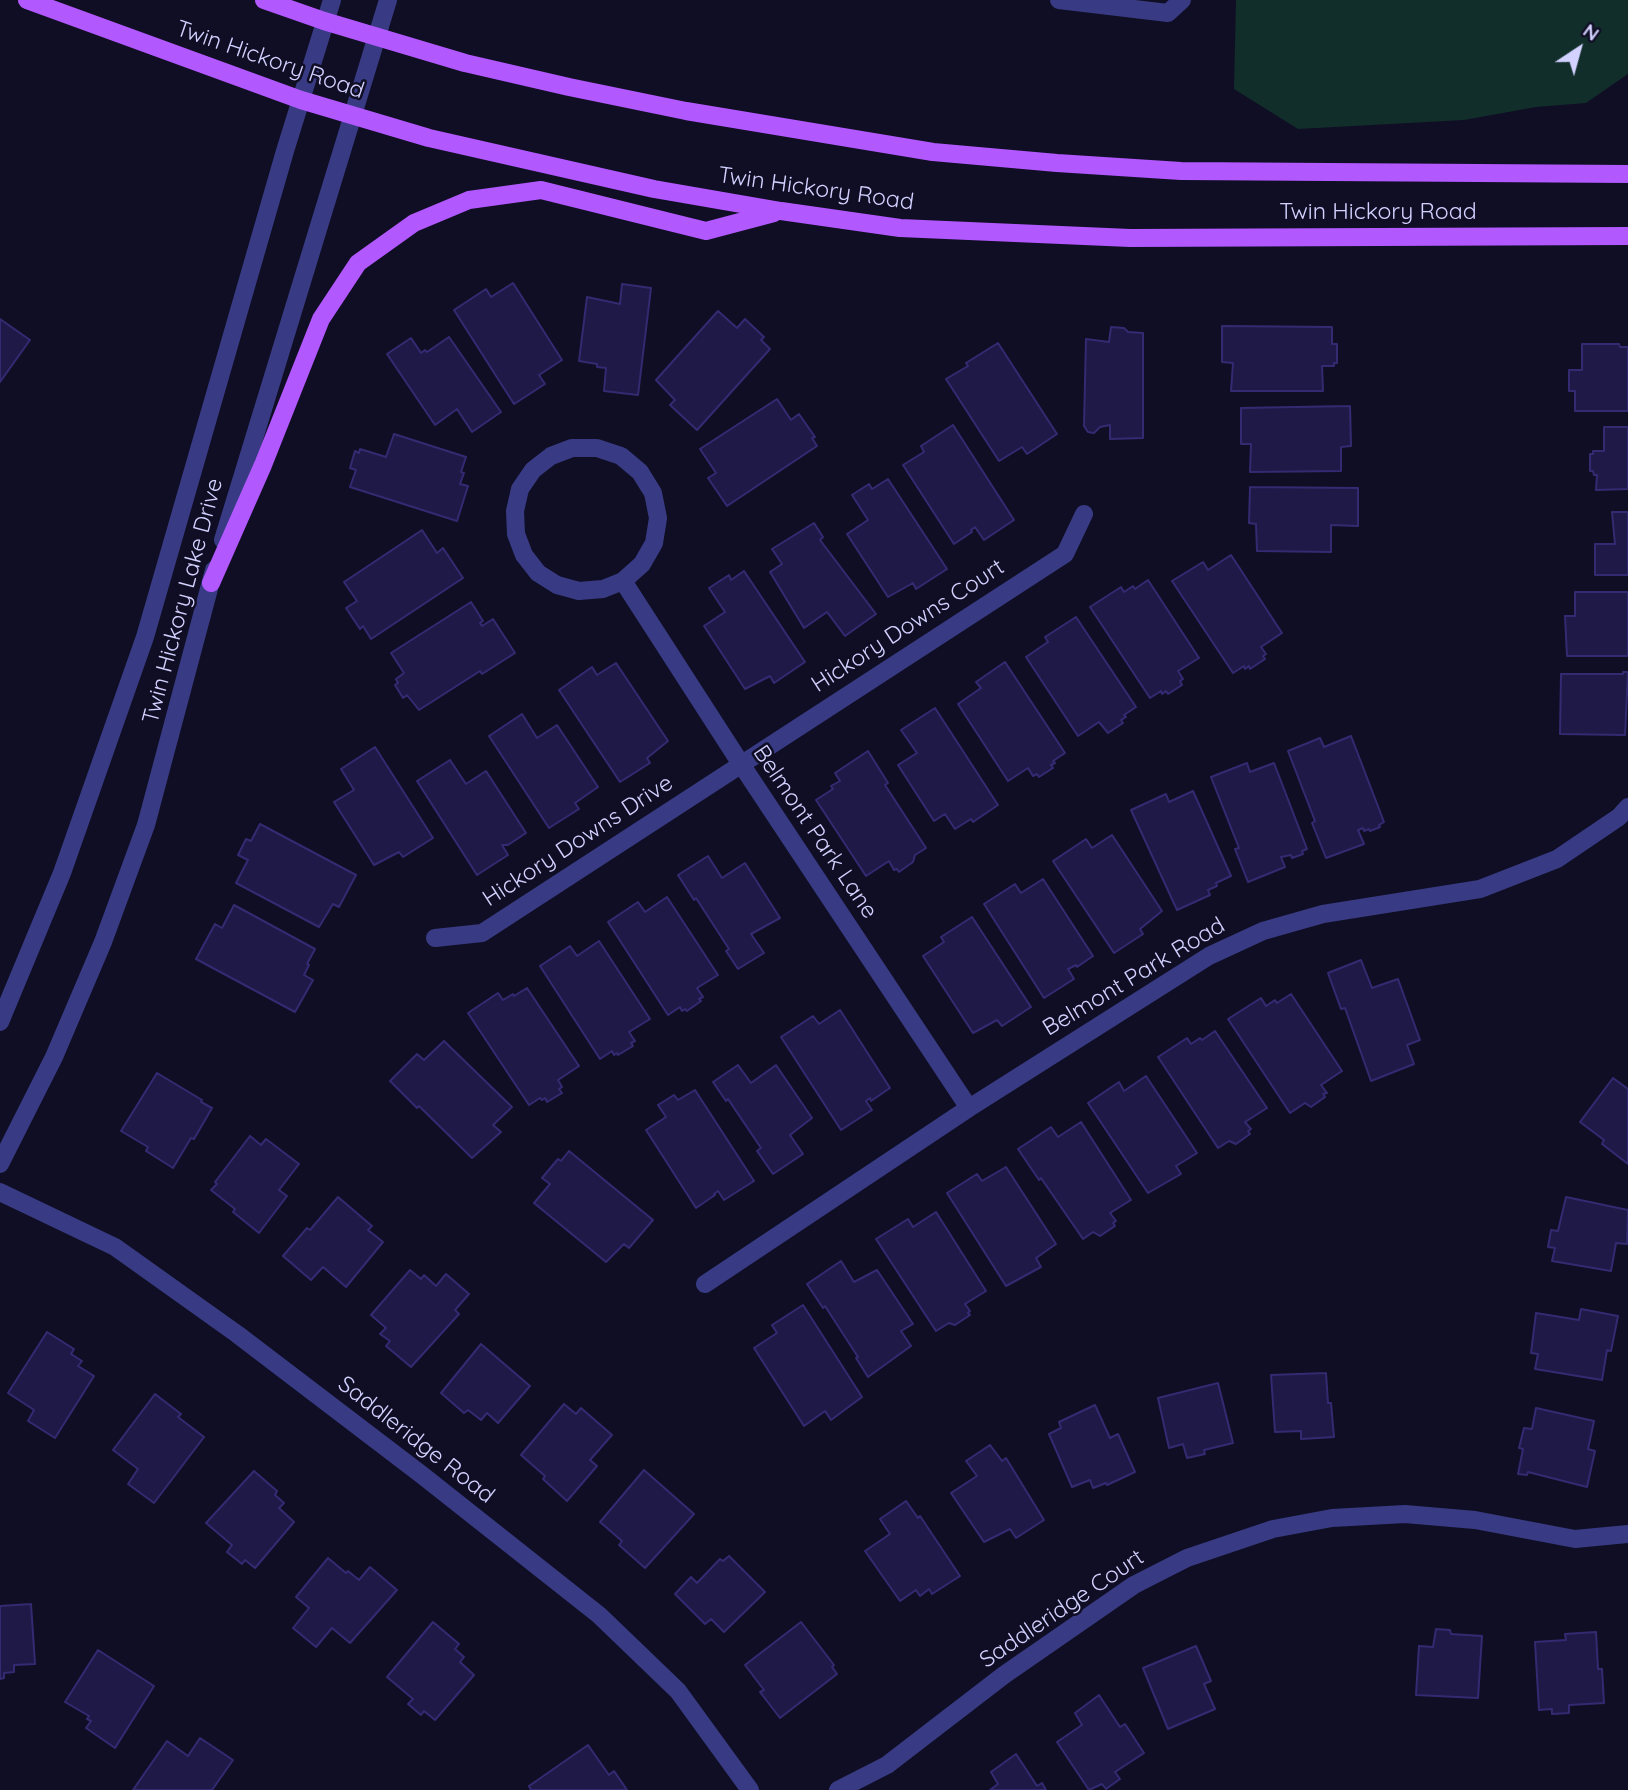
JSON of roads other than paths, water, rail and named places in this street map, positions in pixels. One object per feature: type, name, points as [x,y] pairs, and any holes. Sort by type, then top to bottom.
[{"type":"main road","name":"Twin Hickory Road","points":[[27,0],[301,100],[429,138],[654,189],[781,211],[900,228],[1118,238],[1628,236]]},
{"type":"main road","name":"Twin Hickory Road","points":[[264,0],[464,63],[686,111],[933,152],[1181,171],[1628,173]]},
{"type":"main road","points":[[211,583],[263,465],[321,319],[358,263],[414,223],[469,200],[541,190],[706,230],[781,211]]},
{"type":"street","name":"Twin Hickory Lake Drive","points":[[0,1021],[62,873],[145,637],[332,0]]},
{"type":"street","name":"Twin Hickory Lake Drive","points":[[0,1164],[54,1057],[103,942],[146,825],[211,583],[388,0]]},
{"type":"street","points":[[1059,0],[1168,13],[1182,0]]},
{"type":"street","points":[[572,448],[597,448],[621,456],[640,472],[653,493],[658,517],[654,542],[642,564],[623,581],[603,589],[579,591],[557,585],[538,573],[524,555],[516,534],[515,511],[520,489],[533,470],[551,456],[572,448]]},
{"type":"street","name":"Hickory Downs Court","points":[[741,764],[1065,554],[1084,513]]},
{"type":"street","name":"Belmont Park Lane","points":[[623,581],[969,1108]]},
{"type":"street","name":"Hickory Downs Drive","points":[[435,938],[482,933],[741,764]]},
{"type":"street","name":"Belmont Park Road","points":[[705,1284],[969,1108],[1209,956],[1263,931],[1324,914],[1480,889],[1557,859],[1619,817],[1628,807]]},
{"type":"street","name":"Saddleridge Road","points":[[0,1192],[115,1247],[248,1342],[599,1615],[678,1690],[750,1790]]},
{"type":"street","name":"Saddleridge Court","points":[[838,1790],[887,1765],[1004,1675],[1133,1585],[1187,1558],[1273,1529],[1332,1518],[1405,1514],[1475,1520],[1575,1539],[1628,1534]]}]
